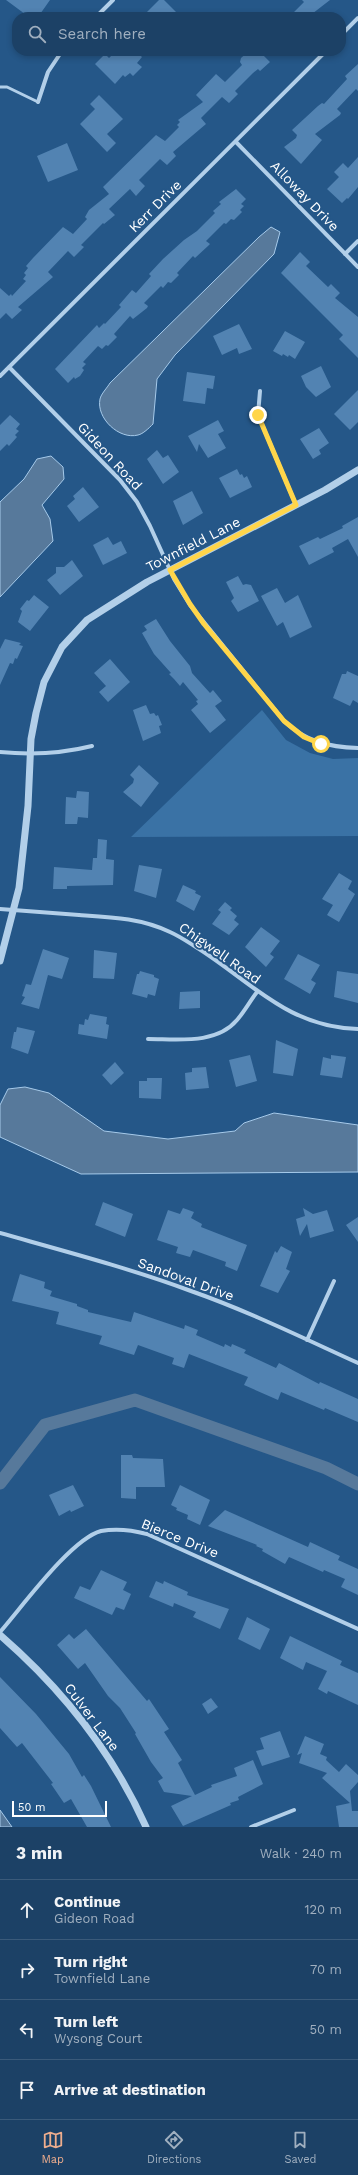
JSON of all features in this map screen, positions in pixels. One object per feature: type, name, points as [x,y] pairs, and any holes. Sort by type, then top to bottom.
[{"type":"street","points":[[101,12],[113,0]]},
{"type":"street","points":[[346,30],[358,18]]},
{"type":"street","points":[[38,102],[48,72],[59,56]]},
{"type":"street","name":"Kerr Drive","points":[[0,376],[321,56]]},
{"type":"street","name":"Alloway Drive","points":[[236,142],[358,267]]},
{"type":"street","points":[[345,254],[358,241]]},
{"type":"street","name":"Gideon Road","points":[[9,367],[120,480],[137,502],[150,526],[170,570],[190,604],[204,624],[288,725],[304,737],[321,744],[358,748]]},
{"type":"street","points":[[260,391],[258,415],[296,505]]},
{"type":"street","name":"Townfield Lane","points":[[15,910],[20,888],[36,713],[44,682],[62,647],[87,620],[147,582],[325,490],[358,470]]},
{"type":"street","points":[[0,752],[31,755],[65,752],[92,746]]},
{"type":"street","name":"Chigwell Road","points":[[0,909],[122,918],[157,926],[172,932],[208,955],[279,1007],[298,1016],[326,1025],[358,1029]]},
{"type":"street","points":[[0,960],[15,910]]},
{"type":"street","points":[[148,1039],[199,1039],[220,1033],[236,1021],[257,992]]},
{"type":"street","name":"Sandoval Drive","points":[[0,1233],[139,1273],[192,1291],[358,1363]]},
{"type":"street","points":[[307,1340],[334,1281]]},
{"type":"street","name":"Bierce Drive","points":[[0,1634],[73,1547],[101,1531],[119,1529],[147,1534],[358,1629]]},
{"type":"street","name":"Culver Lane","points":[[0,1634],[52,1685],[79,1717],[122,1781],[146,1827]]},
{"type":"street","points":[[251,1827],[294,1810]]},
{"type":"lane","points":[[0,87],[8,87],[38,102]]},
{"type":"shaded area","points":[[271,227],[280,232],[274,254],[175,355],[157,379],[153,424],[146,431],[138,435],[131,436],[123,434],[110,426],[102,413],[100,399],[110,383]]},
{"type":"shaded area","points":[[51,456],[63,467],[64,479],[42,505],[50,519],[53,541],[0,597],[0,502],[24,479],[37,459]]},
{"type":"shaded area","points":[[262,710],[286,740],[310,753],[333,759],[358,758],[358,836],[131,837]]},
{"type":"shaded area","points":[[25,1087],[49,1093],[104,1131],[168,1139],[235,1131],[244,1123],[274,1113],[358,1125],[358,1172],[81,1174],[0,1137],[0,1105],[8,1089]]},
{"type":"shaded area","points":[[0,1810],[12,1827],[0,1827]]},
{"type":"building","points":[[6,0],[50,0],[42,12],[22,12]]},
{"type":"building","points":[[159,0],[164,0],[176,12],[147,12]]},
{"type":"building","points":[[302,0],[330,0],[314,12],[294,12],[304,2]]},
{"type":"building","points":[[103,56],[107,56],[109,58],[111,56],[141,56],[142,57],[137,63],[142,67],[133,76],[130,73],[125,77],[123,75],[115,84],[95,64]]},
{"type":"building","points":[[243,56],[264,56],[270,62],[260,71],[258,69],[253,73],[235,91],[238,94],[229,103],[222,97],[201,118],[206,124],[173,152],[176,156],[167,165],[160,159],[139,180],[145,186],[136,196],[130,189],[109,209],[115,215],[104,224],[103,223],[81,245],[84,247],[74,257],[68,251],[48,272],[53,277],[18,307],[22,310],[12,319],[6,313],[0,319],[0,288],[9,296],[11,294],[12,296],[26,281],[23,279],[26,275],[24,273],[28,268],[26,266],[33,258],[63,227],[73,234],[87,219],[85,217],[89,210],[109,194],[103,187],[156,135],[165,141],[179,127],[177,125],[180,122],[178,120],[203,102],[196,95],[216,74],[225,82],[242,65],[240,62]]},
{"type":"building","points":[[358,64],[358,91],[356,89],[337,109],[341,113],[340,115],[315,134],[322,140],[301,164],[284,147],[296,138],[297,135],[292,130],[318,106],[322,103],[324,104],[347,79],[345,76]]},
{"type":"building","points":[[99,95],[123,119],[107,134],[116,143],[107,152],[80,124],[95,109],[90,104]]},
{"type":"building","points":[[67,143],[78,170],[48,182],[37,156]]},
{"type":"building","points":[[358,157],[358,187],[348,199],[347,198],[342,203],[327,189],[339,177],[334,172],[343,163],[348,168]]},
{"type":"building","points":[[236,189],[246,199],[241,204],[244,206],[240,210],[242,212],[234,220],[231,219],[226,224],[224,223],[206,241],[210,244],[195,258],[193,256],[177,273],[179,275],[171,283],[168,282],[163,288],[161,286],[144,303],[148,306],[147,308],[133,319],[130,316],[114,334],[117,337],[108,346],[106,345],[102,349],[98,346],[83,362],[86,364],[82,368],[84,370],[80,376],[75,379],[74,377],[68,383],[55,369],[97,325],[99,328],[104,323],[105,324],[121,307],[119,305],[132,290],[136,293],[151,276],[149,274],[163,259],[184,240],[197,231],[215,213],[213,211],[221,204],[219,202]]},
{"type":"building","points":[[300,252],[310,262],[306,266],[328,287],[331,284],[340,293],[335,298],[358,317],[358,358],[339,339],[343,335],[281,273]]},
{"type":"building","points":[[239,324],[252,349],[239,354],[237,348],[222,355],[213,336]]},
{"type":"building","points":[[285,331],[305,342],[295,359],[289,355],[288,357],[283,354],[282,356],[273,351]]},
{"type":"building","points":[[321,366],[331,387],[316,397],[306,387],[301,376]]},
{"type":"building","points":[[187,372],[215,376],[213,389],[207,388],[205,404],[183,401]]},
{"type":"building","points":[[358,390],[358,422],[350,430],[334,414]]},
{"type":"building","points":[[10,415],[20,424],[16,429],[19,431],[15,435],[17,437],[9,446],[7,444],[0,451],[0,425]]},
{"type":"building","points":[[218,420],[224,431],[218,434],[226,448],[208,458],[199,444],[197,452],[188,436]]},
{"type":"building","points":[[319,428],[329,443],[319,450],[321,454],[313,459],[300,439]]},
{"type":"building","points":[[157,450],[163,458],[168,455],[179,472],[163,484],[147,459]]},
{"type":"building","points":[[237,469],[240,475],[242,474],[244,478],[247,476],[252,487],[230,498],[219,478]]},
{"type":"building","points":[[83,487],[99,507],[79,522],[67,506],[75,499],[73,496]]},
{"type":"building","points":[[192,491],[203,513],[183,525],[173,501]]},
{"type":"building","points":[[358,517],[358,557],[348,539],[332,548],[334,552],[309,565],[299,546],[318,537],[320,539],[343,528],[342,526]]},
{"type":"building","points":[[108,537],[113,545],[121,541],[127,553],[103,565],[93,545]]},
{"type":"building","points":[[72,560],[83,576],[60,595],[47,580],[56,573],[56,567],[64,567]]},
{"type":"building","points":[[238,576],[243,585],[251,585],[259,601],[238,612],[231,601],[234,598],[226,582]]},
{"type":"building","points":[[277,588],[285,603],[298,595],[312,627],[290,638],[283,622],[277,626],[261,596]]},
{"type":"building","points":[[34,595],[49,607],[30,631],[18,622],[22,611],[20,609],[27,600],[29,601]]},
{"type":"building","points":[[156,619],[170,641],[190,666],[192,673],[210,693],[213,690],[222,701],[215,706],[226,720],[210,733],[191,710],[198,704],[196,701],[198,700],[183,682],[180,686],[169,674],[171,673],[154,654],[142,633],[147,630],[144,626]]},
{"type":"building","points":[[5,639],[21,643],[19,645],[23,646],[17,659],[15,658],[13,664],[10,663],[0,685],[0,649]]},
{"type":"building","points":[[110,659],[130,682],[108,702],[99,692],[106,686],[94,673]]},
{"type":"building","points":[[347,671],[358,676],[358,703],[353,700],[350,706],[333,698],[342,674],[346,674]]},
{"type":"building","points":[[146,705],[150,714],[154,713],[156,716],[158,715],[162,725],[159,726],[161,733],[143,741],[133,710]]},
{"type":"building","points":[[139,765],[159,783],[141,807],[123,792],[133,783],[134,779],[130,775]]},
{"type":"building","points":[[77,791],[89,792],[88,818],[78,817],[77,824],[65,824],[66,797],[76,798]]},
{"type":"building","points":[[98,839],[107,840],[106,859],[114,860],[113,885],[67,886],[67,889],[53,889],[54,867],[92,870],[93,858],[97,858]]},
{"type":"building","points":[[139,865],[162,869],[156,898],[134,891]]},
{"type":"building","points":[[339,873],[352,881],[348,889],[355,894],[339,922],[327,915],[333,905],[322,899]]},
{"type":"building","points":[[183,885],[196,891],[195,893],[201,896],[194,911],[176,901]]},
{"type":"building","points":[[225,902],[232,908],[230,910],[237,916],[234,920],[239,924],[229,935],[212,924],[221,912],[218,910]]},
{"type":"building","points":[[261,927],[280,941],[270,954],[274,957],[266,967],[245,947]]},
{"type":"building","points":[[43,949],[69,958],[62,979],[48,975],[39,1009],[21,1004],[25,997],[22,996],[26,984],[31,985]]},
{"type":"building","points":[[94,950],[117,953],[114,979],[93,978]]},
{"type":"building","points":[[298,954],[320,965],[311,980],[316,983],[310,994],[284,979]]},
{"type":"building","points":[[140,971],[154,975],[154,977],[159,979],[155,996],[148,994],[147,998],[132,994],[137,974],[139,974]]},
{"type":"building","points":[[337,971],[358,974],[358,1003],[334,997]]},
{"type":"building","points":[[200,991],[200,1008],[179,1009],[180,992]]},
{"type":"building","points":[[90,1014],[107,1017],[106,1024],[109,1025],[107,1039],[78,1034],[79,1024],[84,1025],[85,1019],[88,1020]]},
{"type":"building","points":[[17,1027],[35,1031],[28,1054],[11,1048],[14,1032],[16,1032]]},
{"type":"building","points":[[276,1040],[298,1049],[293,1076],[273,1073]]},
{"type":"building","points":[[250,1055],[257,1081],[236,1087],[229,1060]]},
{"type":"building","points":[[331,1055],[346,1057],[342,1078],[320,1075],[323,1057],[331,1059]]},
{"type":"building","points":[[115,1062],[124,1073],[111,1085],[102,1075]]},
{"type":"building","points":[[206,1067],[209,1088],[186,1090],[185,1073],[192,1072],[192,1068]]},
{"type":"building","points":[[147,1078],[162,1078],[161,1099],[139,1098],[139,1081],[147,1081]]},
{"type":"building","points":[[103,1202],[133,1214],[125,1237],[95,1225]]},
{"type":"building","points":[[183,1208],[194,1212],[191,1218],[202,1224],[201,1227],[247,1245],[237,1271],[225,1266],[226,1262],[193,1250],[190,1257],[176,1253],[178,1247],[157,1240],[168,1210],[180,1214]]},
{"type":"building","points":[[303,1208],[313,1214],[327,1210],[334,1231],[310,1238],[307,1224],[300,1236],[296,1219],[305,1216]]},
{"type":"building","points":[[358,1217],[358,1242],[346,1225]]},
{"type":"building","points":[[281,1246],[292,1252],[286,1269],[290,1271],[278,1293],[260,1286],[275,1251],[277,1253]]},
{"type":"building","points":[[20,1274],[45,1282],[44,1288],[52,1291],[50,1296],[77,1304],[77,1306],[88,1310],[88,1312],[131,1322],[134,1312],[184,1329],[185,1325],[198,1330],[196,1335],[224,1347],[225,1344],[231,1347],[232,1344],[246,1350],[244,1353],[276,1368],[279,1363],[319,1384],[320,1382],[358,1399],[358,1422],[281,1392],[278,1400],[244,1385],[248,1377],[189,1354],[184,1368],[172,1364],[174,1358],[138,1345],[134,1355],[99,1344],[102,1336],[56,1324],[59,1312],[12,1301]]},
{"type":"building","points":[[121,1455],[132,1455],[133,1458],[163,1459],[165,1487],[136,1487],[136,1499],[121,1498]]},
{"type":"building","points":[[73,1485],[84,1506],[71,1512],[70,1510],[59,1516],[49,1495]]},
{"type":"building","points":[[180,1485],[210,1500],[200,1525],[187,1519],[188,1515],[176,1510],[177,1508],[171,1505]]},
{"type":"building","points":[[225,1510],[308,1547],[310,1542],[340,1556],[338,1560],[358,1569],[358,1595],[341,1587],[345,1579],[324,1570],[323,1572],[289,1557],[285,1564],[262,1551],[263,1549],[256,1546],[257,1545],[208,1526]]},
{"type":"building","points":[[101,1570],[127,1582],[123,1590],[131,1594],[124,1610],[116,1607],[112,1615],[74,1598],[80,1586],[90,1590]]},
{"type":"building","points":[[156,1581],[163,1584],[164,1581],[188,1592],[187,1595],[229,1609],[220,1629],[193,1617],[196,1612],[174,1603],[173,1607],[149,1597]]},
{"type":"building","points":[[247,1617],[270,1629],[260,1650],[238,1639]]},
{"type":"building","points":[[86,1629],[147,1701],[149,1699],[169,1729],[164,1732],[182,1760],[178,1763],[195,1795],[212,1787],[211,1785],[237,1776],[234,1768],[253,1760],[263,1784],[238,1797],[239,1800],[230,1803],[231,1805],[183,1826],[171,1806],[192,1796],[164,1792],[158,1781],[163,1778],[151,1762],[135,1734],[136,1733],[120,1708],[108,1696],[85,1663],[78,1669],[57,1645],[69,1634],[74,1639]]},
{"type":"building","points":[[290,1636],[342,1661],[340,1665],[358,1673],[358,1705],[328,1691],[327,1694],[318,1689],[327,1671],[306,1662],[303,1670],[280,1658]]},
{"type":"building","points":[[0,1677],[36,1714],[69,1754],[82,1777],[84,1775],[91,1786],[111,1827],[87,1827],[71,1799],[64,1803],[51,1784],[53,1783],[22,1743],[17,1747],[0,1728]]},
{"type":"building","points":[[211,1698],[218,1707],[208,1714],[202,1704]]},
{"type":"building","points":[[280,1731],[290,1757],[262,1766],[256,1751],[264,1749],[260,1738]]},
{"type":"building","points":[[305,1736],[324,1744],[320,1754],[327,1757],[326,1760],[339,1772],[346,1764],[358,1775],[358,1782],[350,1791],[352,1811],[358,1811],[358,1827],[339,1827],[336,1806],[350,1803],[322,1778],[327,1773],[299,1763],[302,1753],[297,1755]]},
{"type":"waterway","points":[[0,1483],[45,1425],[135,1400],[326,1468],[358,1484]]},
{"type":"route","points":[[258,415],[296,505],[170,570],[174,579],[204,624],[284,721],[304,737],[321,744]]}]
